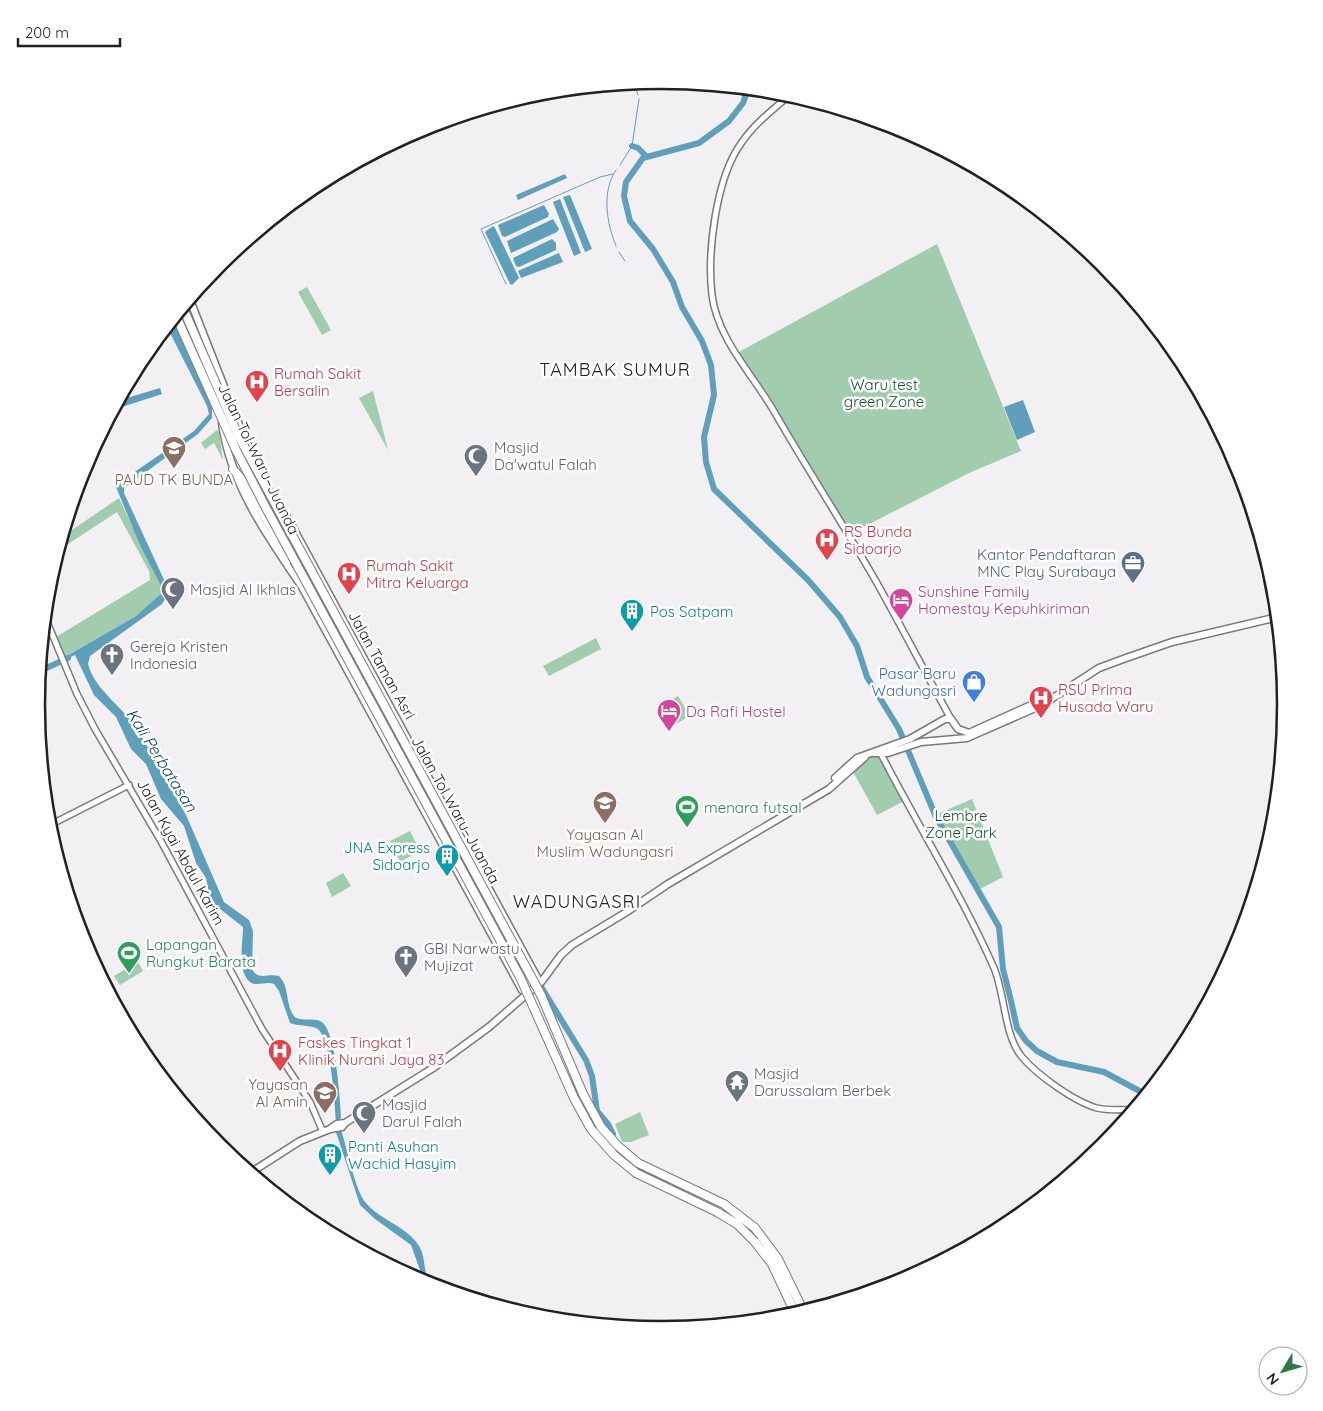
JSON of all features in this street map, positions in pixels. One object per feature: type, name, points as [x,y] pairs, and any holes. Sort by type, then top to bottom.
[{"type":"highway","name":"Jalan Tol Waru–Juanda","points":[[186,314],[241,441],[520,977],[574,1098],[591,1129],[608,1149],[636,1173],[717,1212],[737,1224],[755,1242],[780,1280],[791,1308]]},
{"type":"highway","name":"Jalan Tol Waru–Juanda","points":[[180,321],[236,450],[305,582],[540,995],[584,1094],[601,1127],[618,1146],[638,1163],[724,1204],[755,1228],[778,1259],[802,1305]]},
{"type":"highway","points":[[233,469],[255,500],[305,582]]},
{"type":"main road","name":"Jalan Taman Asri","points":[[192,306],[241,428],[278,502],[540,983]]},
{"type":"main road","points":[[180,321],[210,385],[222,419],[224,436],[233,469],[268,535],[302,587],[522,990]]},
{"type":"main road","points":[[222,419],[236,416]]},
{"type":"main road","points":[[224,436],[241,428]]},
{"type":"main road","points":[[255,1169],[294,1144],[336,1127],[433,1068],[540,983],[561,955],[572,945],[625,914],[668,884],[824,790],[855,760],[911,742],[948,717],[958,729],[969,733],[1043,700],[1099,668],[1164,645],[1272,619]]},
{"type":"main road","points":[[911,742],[954,741],[992,728],[1042,705],[1043,700]]},
{"type":"main road","points":[[954,741],[958,729]]},
{"type":"main road","points":[[919,735],[921,742]]},
{"type":"main road","points":[[501,950],[518,941]]},
{"type":"main road","points":[[506,959],[513,954],[523,951]]},
{"type":"main road","points":[[482,1030],[486,1023],[522,990],[532,988]]},
{"type":"street","points":[[783,101],[747,135],[735,153],[727,171],[719,201],[712,243],[714,302],[728,340],[877,583],[948,717]]},
{"type":"street","name":"Jalan Kyai Abdul Karim","points":[[50,629],[88,715],[209,928],[262,1029],[310,1102],[336,1127]]},
{"type":"street","points":[[878,753],[950,880],[994,968],[1011,1034],[1019,1054],[1032,1068],[1086,1104],[1104,1109],[1127,1110]]},
{"type":"street","points":[[56,822],[129,785]]},
{"type":"green space","name":"Waru test green Zone","points":[[937,244],[1021,451],[969,473],[848,535],[737,353]]},
{"type":"green space","points":[[307,287],[331,330],[322,335],[298,292]]},
{"type":"green space","points":[[373,391],[388,450],[359,398]]},
{"type":"green space","points":[[217,430],[219,432],[223,460],[214,443],[205,449],[201,443]]},
{"type":"green space","points":[[119,498],[160,584],[161,595],[136,616],[63,658],[56,637],[150,580],[149,571],[117,512],[66,545],[71,531]]},
{"type":"green space","points":[[596,638],[601,649],[549,676],[543,666]]},
{"type":"green space","points":[[678,696],[690,716],[674,725],[662,705]]},
{"type":"green space","points":[[873,755],[881,755],[904,801],[877,815],[852,770],[861,759]]},
{"type":"green space","name":"Lembre Zone Park","points":[[972,799],[1003,877],[978,890],[935,815]]},
{"type":"green space","points":[[410,831],[420,851],[400,862],[390,841]]},
{"type":"green space","points":[[343,873],[351,886],[332,897],[326,883]]},
{"type":"green space","name":"Lapangan Rungkut Barata","points":[[138,962],[143,971],[120,985],[114,976]]},
{"type":"green space","points":[[1161,1067],[1146,1086],[1148,1080]]},
{"type":"green space","points":[[640,1112],[649,1135],[631,1142],[622,1142],[615,1124]]},
{"type":"water","points":[[565,174],[567,178],[518,200],[516,195]]},
{"type":"water","points":[[570,195],[592,249],[585,252],[563,197]]},
{"type":"water","points":[[560,199],[581,253],[574,256],[553,202]]},
{"type":"water","points":[[544,205],[549,214],[548,217],[505,237],[502,236],[498,225]]},
{"type":"water","points":[[553,219],[559,229],[557,232],[511,253],[507,241]]},
{"type":"water","points":[[493,226],[519,278],[512,285],[485,232]]},
{"type":"water","points":[[552,239],[556,243],[556,250],[519,267],[516,266],[513,258]]},
{"type":"water","points":[[559,253],[563,262],[521,278],[518,271]]},
{"type":"water","name":"Kali Perbatasan","points":[[176,325],[212,408],[212,418],[198,434],[124,488],[124,493],[166,584],[167,596],[162,604],[90,656],[88,664],[97,683],[139,732],[186,815],[224,902],[249,920],[253,931],[252,969],[254,973],[260,976],[279,976],[285,985],[289,1006],[294,1016],[300,1019],[320,1021],[327,1030],[334,1053],[338,1083],[341,1118],[336,1121],[329,1056],[321,1033],[316,1028],[310,1026],[290,1023],[279,991],[274,984],[252,983],[246,977],[242,964],[243,927],[215,905],[209,894],[206,878],[196,863],[184,826],[161,799],[146,764],[131,749],[116,717],[94,695],[75,655],[66,659],[65,657],[136,616],[162,593],[160,584],[140,545],[116,487],[123,480],[194,431],[209,414],[207,406],[170,333]]},
{"type":"water","points":[[160,388],[162,394],[123,407],[128,398]]},
{"type":"water","points":[[1023,400],[1035,432],[1017,440],[1004,407]]},
{"type":"water","points":[[341,1130],[362,1197],[372,1209],[414,1239],[422,1252],[427,1276],[421,1273],[411,1245],[375,1219],[360,1205],[336,1132]]},
{"type":"waterway","points":[[636,90],[638,95]]},
{"type":"waterway","points":[[746,95],[743,103],[729,121],[699,143],[643,158],[626,182],[624,196],[630,221],[653,249],[673,282],[682,307],[702,341],[711,365],[714,395],[704,437],[706,462],[714,489],[808,580],[840,617],[857,646],[867,677],[899,729],[936,817],[999,927],[1003,969],[1017,1028],[1026,1041],[1037,1051],[1057,1062],[1104,1072],[1142,1092]]},
{"type":"waterway","points":[[620,165],[632,146],[639,99]]},
{"type":"waterway","points":[[632,146],[638,148],[646,156]]},
{"type":"waterway","points":[[616,170],[608,188],[607,198],[608,218],[616,246]]},
{"type":"waterway","points":[[506,284],[481,229],[600,177],[613,174]]},
{"type":"waterway","points":[[619,252],[625,261]]},
{"type":"waterway","points":[[46,668],[68,658]]},
{"type":"waterway","points":[[540,985],[586,1060],[592,1076],[597,1111],[608,1124],[613,1134]]},
{"type":"place","name":"Rumah Sakit Bersalin","points":[[257,403]]},
{"type":"place","name":"PAUD TK BUNDA","points":[[174,469]]},
{"type":"place","name":"Masjid Da'watul Falah","points":[[476,477]]},
{"type":"place","name":"RS Bunda Sidoarjo","points":[[827,561]]},
{"type":"place","name":"Kantor Pendaftaran MNC Play Surabaya","points":[[1133,584]]},
{"type":"place","name":"Rumah Sakit Mitra Keluarga","points":[[349,595]]},
{"type":"place","name":"Masjid Al Ikhlas","points":[[173,610]]},
{"type":"place","name":"Sunshine Family Homestay Kepuhkiriman","points":[[901,621]]},
{"type":"place","name":"Pos Satpam","points":[[632,632]]},
{"type":"place","name":"Gereja Kristen Indonesia","points":[[112,676]]},
{"type":"place","name":"Pasar Baru Wadungasri","points":[[974,703]]},
{"type":"place","name":"RSU Prima Husada Waru","points":[[1041,719]]},
{"type":"place","name":"Da Rafi Hostel","points":[[669,732]]},
{"type":"place","name":"Yayasan Al Muslim Wadungasri","points":[[605,824]]},
{"type":"place","name":"menara futsal","points":[[687,828]]},
{"type":"place","name":"JNA Express Sidoarjo","points":[[447,877]]},
{"type":"place","name":"Lapangan Rungkut Barata","points":[[129,974]]},
{"type":"place","name":"GBI Narwastu Mujizat","points":[[406,978]]},
{"type":"place","name":"Faskes Tingkat 1 Klinik Nurani Jaya 83","points":[[280,1072]]},
{"type":"place","name":"Masjid Darussalam Berbek","points":[[737,1103]]},
{"type":"place","name":"Yayasan Al Amin","points":[[325,1114]]},
{"type":"place","name":"Masjid Darul Falah","points":[[364,1134]]},
{"type":"place","name":"Panti Asuhan Wachid Hasyim","points":[[330,1176]]},
{"type":"district","name":"TAMBAK SUMUR","points":[[615,369]]},
{"type":"district","name":"WADUNGASRI","points":[[577,901]]}]
